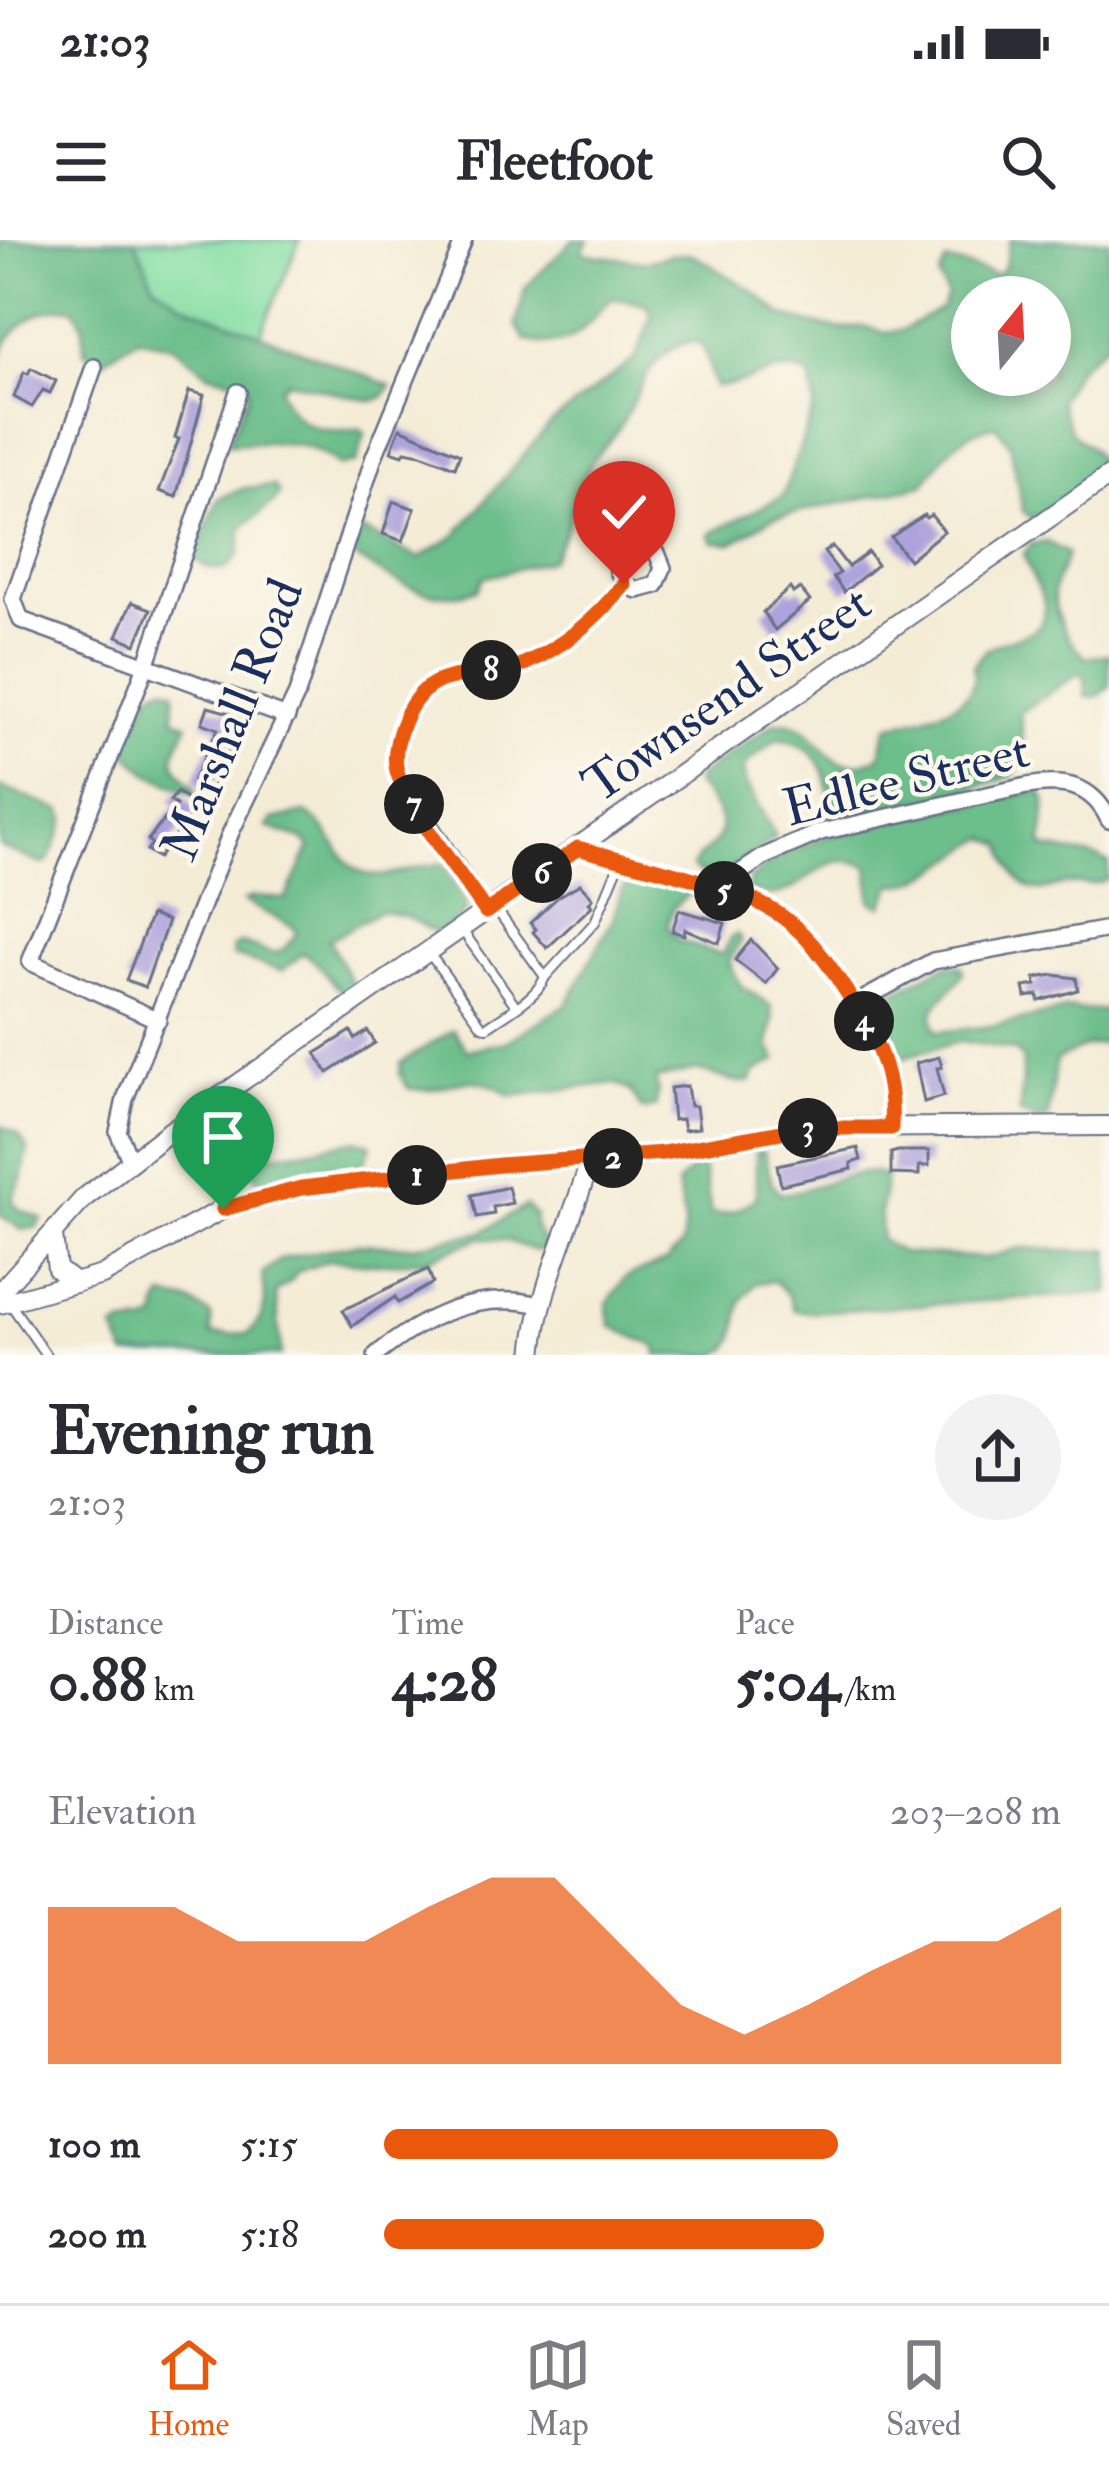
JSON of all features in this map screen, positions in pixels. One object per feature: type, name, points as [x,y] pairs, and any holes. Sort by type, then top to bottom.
[{"type":"street","name":"Marshall Road","points":[[131,1162],[119,1141],[119,1115],[231,832],[287,717],[374,458],[464,240]]},
{"type":"street","points":[[94,367],[13,599],[21,620],[287,717]]},
{"type":"street","points":[[158,1020],[30,962],[146,666],[238,392]]},
{"type":"street","name":"Townsend Street","points":[[3,1299],[85,1198],[131,1162],[1109,476]]},
{"type":"street","points":[[490,909],[400,780],[395,758],[404,722],[417,698],[440,680],[518,666],[564,642],[592,620],[624,584]]},
{"type":"street","name":"Edlee Street","points":[[717,889],[799,839],[1027,786],[1078,786],[1095,797],[1109,820]]},
{"type":"street","points":[[578,848],[717,889],[771,910],[796,928],[820,952],[855,1004],[889,1073],[891,1128]]},
{"type":"street","points":[[855,1004],[933,961],[1109,929]]},
{"type":"street","points":[[3,1299],[116,1269],[212,1214],[274,1193],[500,1165],[663,1153],[804,1128],[1109,1126]]},
{"type":"street","points":[[533,1355],[540,1305],[590,1161]]},
{"type":"street","points":[[52,1236],[57,1269],[75,1283]]},
{"type":"street","points":[[376,1355],[410,1328],[441,1312],[500,1300],[540,1305]]},
{"type":"lane","points":[[428,952],[487,1027],[542,987],[544,977],[595,922],[620,860]]},
{"type":"lane","points":[[490,909],[544,977]]},
{"type":"lane","points":[[461,928],[516,1006]]},
{"type":"lane","points":[[3,1299],[46,1355]]},
{"type":"green space","points":[[0,240],[135,240],[154,284],[181,303],[391,386],[383,397],[372,401],[288,381],[280,387],[292,411],[311,425],[335,431],[361,429],[365,434],[356,463],[339,466],[314,450],[286,443],[228,444],[249,393],[247,383],[208,373],[173,346],[138,338],[103,360],[84,352],[83,325],[75,309],[51,309],[28,320],[10,338],[0,361]]},
{"type":"green space","points":[[135,240],[300,240],[261,333],[244,342],[130,302],[144,260]]},
{"type":"green space","points":[[573,240],[589,240],[582,250],[587,254],[647,262],[692,254],[782,315],[807,323],[843,329],[863,326],[883,332],[903,330],[942,308],[947,296],[939,277],[946,261],[998,275],[1005,266],[1010,240],[1109,240],[1109,341],[1078,367],[1071,379],[1071,276],[951,276],[951,396],[1061,396],[1071,433],[1092,449],[1103,467],[1096,477],[1031,518],[1023,511],[1010,444],[997,426],[984,428],[954,446],[923,485],[772,518],[732,543],[713,542],[709,534],[783,496],[815,405],[810,376],[798,372],[774,372],[715,387],[704,348],[695,341],[667,352],[648,374],[619,428],[590,465],[550,560],[483,578],[478,589],[460,593],[443,595],[412,588],[353,556],[354,539],[364,531],[419,558],[455,536],[551,423],[636,358],[652,315],[646,304],[611,298],[584,329],[555,343],[525,340],[516,325],[525,288]]},
{"type":"green space","points":[[274,486],[279,494],[241,530],[239,553],[229,566],[208,568],[194,559],[218,499],[245,488]]},
{"type":"green space","points":[[1047,542],[1067,553],[1054,590],[1059,618],[1086,658],[1109,654],[1109,687],[1097,697],[1086,697],[1085,676],[1079,673],[1020,713],[1024,752],[1013,776],[841,818],[833,815],[825,776],[815,756],[778,738],[743,770],[775,835],[772,840],[718,876],[692,867],[721,829],[714,808],[695,783],[699,776],[775,723],[804,729],[843,763],[859,764],[879,757],[888,726],[959,702],[969,692],[973,666],[986,650],[1039,626],[1044,603],[1024,554],[1031,544]]},
{"type":"green space","points":[[164,686],[175,690],[174,718],[188,724],[174,759],[196,790],[193,794],[148,773],[128,755],[125,743],[152,691]]},
{"type":"green space","points":[[0,787],[63,811],[65,821],[49,861],[43,864],[0,847]]},
{"type":"green space","points":[[1039,790],[1046,800],[1042,847],[1109,863],[1107,880],[1031,888],[1014,874],[1004,845],[986,838],[931,873],[893,885],[882,906],[871,901],[869,867],[850,861],[820,869],[782,893],[767,895],[749,889],[750,879],[778,859],[847,830]]},
{"type":"green space","points":[[305,813],[322,827],[349,864],[366,874],[443,864],[466,913],[438,934],[405,916],[380,911],[329,940],[352,984],[349,996],[303,953],[282,971],[233,956],[233,947],[242,943],[273,954],[297,933],[244,901],[252,897],[286,899],[310,847],[303,839],[267,827],[272,820]]},
{"type":"green space","points":[[648,873],[688,884],[692,891],[673,908],[667,926],[679,941],[723,955],[737,934],[741,940],[729,962],[741,986],[771,1006],[769,1046],[777,1060],[755,1071],[751,1081],[740,1083],[697,1070],[656,1079],[655,1107],[642,1110],[631,1091],[614,1083],[512,1096],[494,1086],[467,1081],[422,1090],[408,1088],[400,1075],[401,1063],[453,1030],[467,1050],[506,1042],[567,1004],[613,919],[621,892],[634,875]]},
{"type":"green space","points":[[946,965],[961,966],[963,972],[936,1007],[937,1032],[994,1026],[1069,1009],[1109,1011],[1109,1043],[1086,1046],[1056,1060],[1048,1117],[1037,1120],[1020,1113],[1023,1060],[1015,1050],[962,1041],[894,1056],[878,1021],[878,1009],[890,994]]},
{"type":"green space","points":[[0,1125],[18,1135],[28,1148],[12,1199],[18,1209],[42,1219],[37,1227],[22,1230],[0,1215]]},
{"type":"green space","points":[[355,1140],[371,1144],[356,1169],[259,1183],[252,1170],[261,1155]]},
{"type":"green space","points":[[756,1151],[764,1152],[780,1194],[861,1173],[886,1176],[881,1240],[902,1253],[987,1258],[1020,1248],[1109,1249],[1109,1293],[813,1312],[794,1310],[775,1281],[756,1283],[741,1301],[735,1338],[716,1355],[658,1355],[657,1347],[611,1326],[607,1304],[626,1277],[667,1261],[682,1245],[685,1223],[677,1185],[695,1166],[703,1167],[711,1213],[734,1211],[756,1198]]},
{"type":"green space","points":[[526,1206],[535,1216],[534,1226],[546,1247],[536,1251],[505,1240],[480,1238],[422,1261],[330,1260],[297,1272],[276,1292],[281,1355],[126,1355],[114,1330],[157,1318],[164,1297],[190,1302],[211,1315],[211,1335],[248,1334],[264,1307],[262,1274],[281,1259],[355,1244],[413,1246],[482,1232]]},
{"type":"building","points":[[31,368],[56,381],[50,393],[43,390],[32,407],[14,397],[24,372],[28,374]]},
{"type":"building","points":[[189,391],[204,395],[176,497],[159,491],[179,439],[175,438]]},
{"type":"building","points":[[400,428],[460,454],[455,467],[421,454],[391,451]]},
{"type":"building","points":[[393,501],[415,509],[403,541],[383,534]]},
{"type":"building","points":[[931,515],[944,531],[909,560],[891,537]]},
{"type":"building","points":[[832,546],[848,567],[868,552],[877,565],[844,592],[833,577],[840,573],[824,552]]},
{"type":"building","points":[[790,588],[793,593],[800,588],[810,601],[775,630],[763,612]]},
{"type":"building","points":[[132,602],[151,609],[136,644],[117,636]]},
{"type":"building","points":[[208,707],[244,717],[211,789],[193,781],[218,729],[202,723]]},
{"type":"building","points":[[177,792],[197,808],[158,858],[147,850],[152,844],[148,840],[176,805],[170,801]]},
{"type":"building","points":[[580,884],[593,898],[592,906],[547,948],[530,923]]},
{"type":"building","points":[[679,910],[725,923],[719,943],[685,929],[684,935],[672,931]]},
{"type":"building","points":[[151,915],[168,921],[145,987],[126,980]]},
{"type":"building","points":[[751,940],[778,968],[766,984],[735,960]]},
{"type":"building","points":[[1035,978],[1076,978],[1078,990],[1039,1001],[1038,995],[1026,997],[1024,987],[1036,985]]},
{"type":"building","points":[[351,1031],[355,1039],[368,1031],[375,1043],[328,1073],[316,1053]]},
{"type":"building","points":[[939,1057],[944,1096],[924,1102],[916,1063]]},
{"type":"building","points":[[687,1086],[699,1128],[684,1130],[682,1119],[673,1120],[670,1088]]},
{"type":"building","points":[[858,1148],[861,1160],[851,1163],[852,1169],[781,1185],[777,1165]]},
{"type":"building","points":[[929,1151],[929,1166],[919,1166],[919,1175],[891,1174],[891,1153]]},
{"type":"building","points":[[508,1187],[512,1203],[477,1217],[472,1195]]},
{"type":"building","points":[[428,1269],[433,1283],[398,1303],[395,1297],[352,1326],[343,1310]]},
{"type":"route","points":[[223,1209],[301,1188],[500,1165],[663,1153],[804,1128],[891,1128],[892,1090],[879,1047],[820,952],[782,917],[717,889],[578,848],[486,912],[400,780],[396,765],[401,730],[424,691],[460,673],[518,666],[538,657],[592,620],[624,584]]}]
